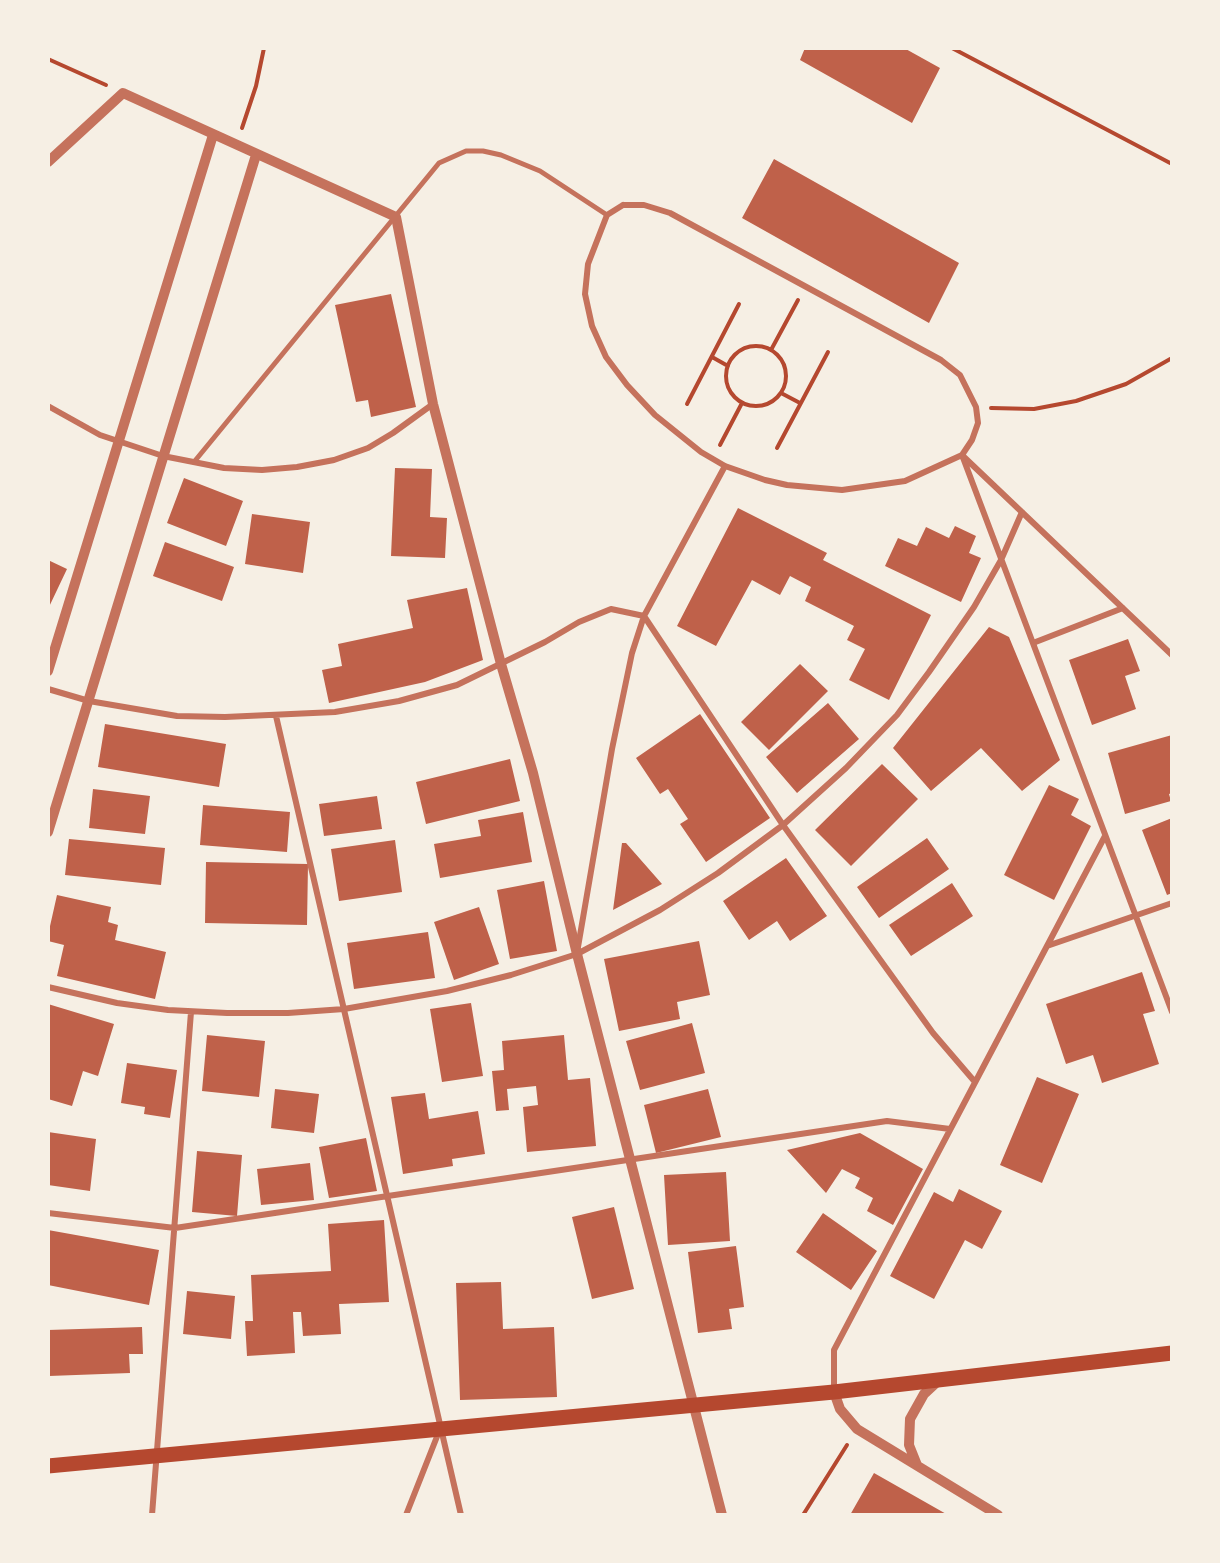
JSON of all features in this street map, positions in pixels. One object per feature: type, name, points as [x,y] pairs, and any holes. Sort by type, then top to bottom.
[{"type":"main road","points":[[48,1466],[695,1406],[938,1381],[1172,1353]]},
{"type":"street","points":[[48,162],[123,93],[396,217]]},
{"type":"street","points":[[48,671],[213,135]]},
{"type":"street","points":[[194,462],[439,163],[466,151],[483,151],[501,155],[540,171],[607,215]]},
{"type":"street","points":[[48,832],[256,154]]},
{"type":"street","points":[[623,205],[644,205],[670,213],[805,286],[941,360],[960,375],[976,407],[978,423],[972,440],[962,455],[905,481],[842,490],[788,485],[725,466],[677,434],[634,392],[606,357],[592,326],[585,294],[588,264],[607,215],[623,205]]},
{"type":"street","points":[[396,217],[433,404],[501,664],[533,773],[577,954],[722,1515]]},
{"type":"street","points":[[48,406],[76,424],[118,442],[163,456],[224,468],[262,470],[297,467],[334,460],[368,448],[433,404]]},
{"type":"street","points":[[962,455],[1172,655]]},
{"type":"street","points":[[962,455],[1172,1012]]},
{"type":"street","points":[[577,954],[621,701],[644,616],[725,466]]},
{"type":"street","points":[[48,987],[117,1002],[191,1012],[288,1013],[344,1009],[447,991],[511,975],[577,954],[660,910],[718,873],[783,825],[846,768],[897,715],[974,607],[1001,560],[1022,512]]},
{"type":"street","points":[[1033,643],[1123,608]]},
{"type":"street","points":[[48,689],[88,701],[177,716],[276,716],[335,712],[399,701],[457,685],[579,622],[611,609],[644,616],[783,825],[933,1033],[975,1082]]},
{"type":"street","points":[[276,716],[461,1515]]},
{"type":"street","points":[[998,1515],[857,1429],[840,1409],[834,1392],[834,1350],[1105,836]]},
{"type":"street","points":[[1047,946],[1172,903]]},
{"type":"street","points":[[152,1515],[191,1012]]},
{"type":"street","points":[[48,1213],[175,1228],[887,1121],[950,1129]]},
{"type":"street","points":[[917,1465],[909,1445],[910,1419],[924,1394],[938,1381]]},
{"type":"street","points":[[406,1515],[440,1429]]},
{"type":"path","points":[[256,154],[242,127],[256,86],[264,48]]},
{"type":"path","points":[[952,48],[1172,164]]},
{"type":"path","points":[[48,59],[123,93]]},
{"type":"path","points":[[771,350],[805,286]]},
{"type":"path","points":[[687,404],[739,304]]},
{"type":"path","points":[[751,346],[771,350],[784,365],[786,375],[781,393],[763,405],[742,403],[728,387],[728,366],[733,357],[751,346]]},
{"type":"path","points":[[777,448],[828,352]]},
{"type":"path","points":[[712,357],[728,366]]},
{"type":"path","points":[[976,407],[1034,409],[1076,401],[1126,384],[1172,358]]},
{"type":"path","points":[[781,393],[801,403]]},
{"type":"path","points":[[713,459],[742,403]]},
{"type":"path","points":[[803,1515],[857,1429]]},
{"type":"building","points":[[805,48],[904,48],[940,68],[912,123],[800,60]]},
{"type":"building","points":[[774,159],[959,263],[929,323],[742,218]]},
{"type":"building","points":[[391,294],[416,407],[371,417],[368,400],[356,402],[335,305]]},
{"type":"building","points":[[395,468],[432,469],[430,517],[447,518],[445,558],[391,556]]},
{"type":"building","points":[[184,478],[243,501],[226,546],[167,523]]},
{"type":"building","points":[[738,508],[827,553],[823,560],[931,615],[889,700],[849,680],[865,649],[847,640],[854,626],[805,601],[811,587],[790,576],[780,595],[752,580],[716,646],[677,626]]},
{"type":"building","points":[[252,514],[310,522],[303,573],[245,564]]},
{"type":"building","points":[[955,526],[976,536],[969,553],[981,558],[961,602],[885,566],[898,538],[917,546],[926,527],[949,538]]},
{"type":"building","points":[[165,542],[234,567],[222,601],[153,576]]},
{"type":"building","points":[[48,560],[67,569],[48,609]]},
{"type":"building","points":[[467,588],[483,660],[425,682],[329,703],[322,670],[342,666],[338,644],[413,628],[407,600]]},
{"type":"building","points":[[989,627],[1009,637],[1060,760],[1022,791],[981,748],[931,791],[893,748]]},
{"type":"building","points":[[1128,639],[1140,671],[1125,676],[1136,709],[1092,725],[1069,660]]},
{"type":"building","points":[[800,664],[828,691],[769,750],[741,722]]},
{"type":"building","points":[[828,703],[859,739],[797,793],[766,757]]},
{"type":"building","points":[[700,714],[770,818],[706,862],[680,824],[688,819],[668,789],[660,794],[636,758]]},
{"type":"building","points":[[105,724],[226,744],[219,787],[98,767]]},
{"type":"building","points":[[1172,735],[1172,793],[1169,794],[1171,801],[1125,814],[1108,753]]},
{"type":"building","points":[[510,759],[520,801],[426,824],[416,782]]},
{"type":"building","points":[[882,764],[918,799],[851,866],[815,830]]},
{"type":"building","points":[[1049,785],[1079,799],[1071,815],[1091,826],[1054,900],[1004,875]]},
{"type":"building","points":[[93,789],[150,796],[145,834],[89,828]]},
{"type":"building","points":[[377,796],[382,829],[324,836],[319,804]]},
{"type":"building","points":[[203,805],[290,812],[287,852],[200,845]]},
{"type":"building","points":[[523,812],[532,862],[440,878],[434,844],[481,836],[478,820]]},
{"type":"building","points":[[1172,818],[1172,893],[1167,895],[1142,830]]},
{"type":"building","points":[[927,838],[949,869],[879,918],[857,887]]},
{"type":"building","points":[[69,839],[165,848],[161,885],[65,875]]},
{"type":"building","points":[[395,840],[402,892],[339,901],[331,849]]},
{"type":"building","points":[[622,843],[626,843],[662,884],[613,910]]},
{"type":"building","points":[[786,858],[827,916],[790,941],[777,921],[749,940],[723,901]]},
{"type":"building","points":[[206,862],[308,864],[307,925],[205,923]]},
{"type":"building","points":[[544,881],[557,951],[510,959],[497,890]]},
{"type":"building","points":[[952,883],[973,916],[911,956],[889,925]]},
{"type":"building","points":[[57,895],[111,907],[108,922],[118,925],[115,940],[166,952],[155,999],[57,976],[64,945],[48,941],[48,935]]},
{"type":"building","points":[[479,907],[499,964],[454,980],[434,922]]},
{"type":"building","points":[[428,932],[435,978],[354,989],[347,943]]},
{"type":"building","points":[[699,941],[710,995],[677,1002],[680,1019],[619,1031],[604,959]]},
{"type":"building","points":[[1142,972],[1155,1011],[1143,1014],[1159,1064],[1102,1083],[1093,1055],[1066,1064],[1046,1004]]},
{"type":"building","points":[[471,1003],[483,1076],[442,1082],[430,1009]]},
{"type":"building","points":[[48,1004],[114,1024],[98,1076],[83,1071],[72,1106],[48,1099]]},
{"type":"building","points":[[692,1023],[705,1073],[640,1090],[626,1041]]},
{"type":"building","points":[[207,1035],[265,1041],[259,1097],[202,1091]]},
{"type":"building","points":[[564,1035],[568,1080],[590,1078],[596,1146],[527,1152],[523,1107],[538,1105],[536,1086],[507,1089],[509,1110],[496,1111],[492,1071],[504,1070],[502,1041]]},
{"type":"building","points":[[127,1063],[177,1070],[170,1118],[144,1114],[145,1107],[121,1103]]},
{"type":"building","points":[[1037,1077],[1079,1094],[1042,1183],[1000,1165]]},
{"type":"building","points":[[275,1089],[319,1094],[314,1133],[271,1128]]},
{"type":"building","points":[[708,1089],[721,1137],[656,1153],[644,1105]]},
{"type":"building","points":[[425,1093],[429,1119],[478,1111],[485,1154],[452,1159],[453,1166],[403,1174],[391,1097]]},
{"type":"building","points":[[48,1132],[96,1139],[90,1191],[48,1185]]},
{"type":"building","points":[[860,1133],[923,1169],[893,1225],[867,1211],[873,1198],[855,1188],[860,1178],[842,1169],[826,1193],[787,1150]]},
{"type":"building","points":[[366,1138],[377,1191],[329,1198],[319,1147]]},
{"type":"building","points":[[197,1151],[242,1155],[237,1216],[192,1212]]},
{"type":"building","points":[[310,1163],[314,1200],[261,1205],[257,1169]]},
{"type":"building","points":[[726,1172],[730,1241],[668,1245],[664,1175]]},
{"type":"building","points":[[959,1189],[1002,1211],[982,1249],[965,1240],[934,1299],[890,1276],[934,1192],[953,1202]]},
{"type":"building","points":[[614,1207],[634,1289],[592,1299],[572,1217]]},
{"type":"building","points":[[823,1213],[877,1251],[851,1290],[796,1252]]},
{"type":"building","points":[[384,1220],[389,1302],[339,1304],[341,1334],[303,1336],[301,1312],[293,1312],[295,1353],[247,1356],[245,1321],[253,1321],[251,1275],[331,1271],[328,1224]]},
{"type":"building","points":[[48,1230],[159,1250],[149,1305],[48,1285]]},
{"type":"building","points":[[736,1246],[744,1307],[729,1309],[732,1329],[698,1333],[688,1252]]},
{"type":"building","points":[[501,1282],[503,1329],[554,1327],[557,1397],[460,1400],[456,1283]]},
{"type":"building","points":[[187,1291],[235,1296],[231,1339],[183,1334]]},
{"type":"building","points":[[142,1327],[143,1354],[129,1354],[130,1373],[49,1376],[48,1330]]},
{"type":"building","points":[[874,1473],[948,1515],[850,1515]]}]
